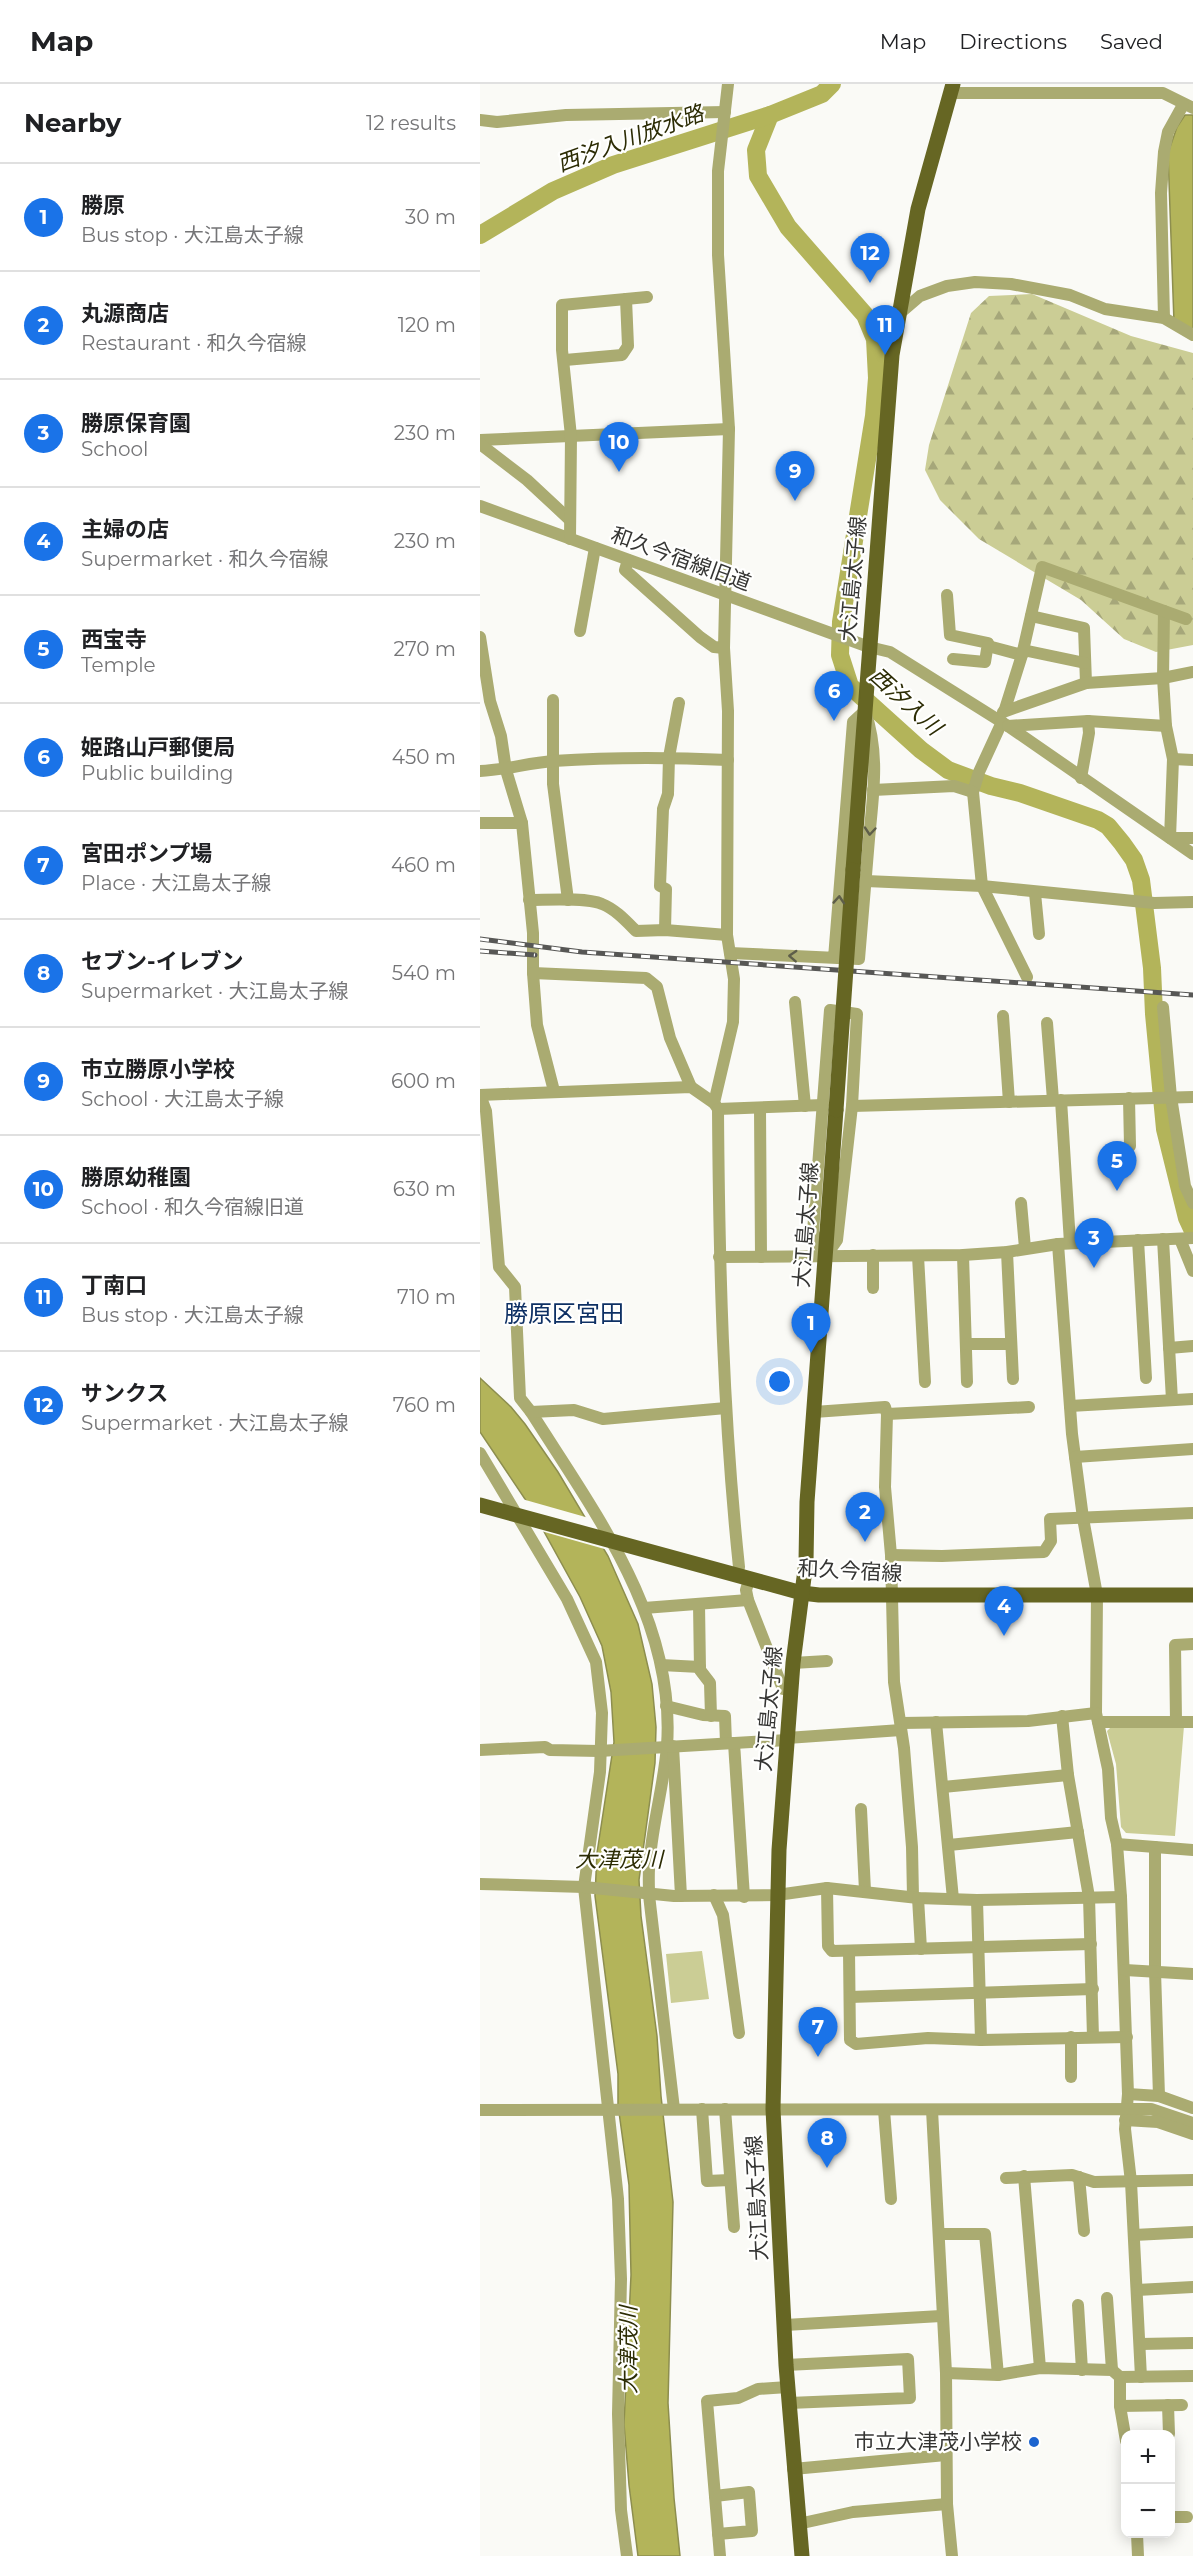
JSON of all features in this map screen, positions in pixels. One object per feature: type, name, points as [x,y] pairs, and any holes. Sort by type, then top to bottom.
[{"type":"main road","name":"大江島太子線","points":[[802,2556],[786,2365],[786,2325],[773,2109],[777,1895],[787,1739],[806,1562],[807,1502],[825,1257],[829,1108],[853,870],[892,355],[918,209],[951,89]]},
{"type":"main road","name":"和久今宿線","points":[[480,1505],[801,1593],[1193,1596]]},
{"type":"street","points":[[728,84],[718,171],[718,255],[729,429],[724,648],[728,711],[728,935],[734,979],[733,1022],[716,1106],[719,1257],[730,1477],[739,1567],[748,1600],[783,1689],[792,1691]]},
{"type":"street","points":[[951,89],[1163,93],[1188,106],[1168,132],[1164,152],[1161,194],[1164,318]]},
{"type":"street","points":[[480,120],[497,122],[566,115],[725,112]]},
{"type":"street","points":[[899,314],[920,296],[930,291],[975,282],[1011,284],[1070,295],[1105,309],[1164,318],[1193,335]]},
{"type":"street","points":[[570,539],[571,436],[565,360],[562,350],[562,305],[647,297]]},
{"type":"street","points":[[565,360],[622,355],[628,346],[626,299]]},
{"type":"street","points":[[480,442],[729,429]]},
{"type":"street","points":[[480,442],[527,480],[570,520]]},
{"type":"street","name":"和久今宿線旧道","points":[[480,506],[833,635],[890,652],[1002,722],[1193,854]]},
{"type":"street","points":[[580,631],[595,548]]},
{"type":"street","points":[[628,560],[625,570],[700,637],[714,647],[724,648]]},
{"type":"street","points":[[1027,977],[982,886],[974,792],[979,772],[1002,722],[1023,652],[1042,567],[1186,619]]},
{"type":"street","points":[[946,595],[950,635],[988,643],[988,646],[1085,663]]},
{"type":"street","points":[[1164,611],[1163,678],[1166,726],[1173,759],[1170,838],[1193,838]]},
{"type":"street","points":[[1031,616],[1084,628],[1086,682]]},
{"type":"street","points":[[480,637],[490,701],[501,736],[506,770],[522,823],[533,933],[537,1025],[554,1091]]},
{"type":"street","points":[[952,659],[985,662],[988,646]]},
{"type":"street","points":[[1005,709],[1072,689],[1086,682],[1163,678],[1193,672]]},
{"type":"street","points":[[553,700],[552,761],[568,900]]},
{"type":"street","points":[[665,930],[666,889],[660,886],[663,809],[668,794],[669,757],[680,703]]},
{"type":"street","points":[[730,953],[834,958],[859,959],[875,749],[865,711],[853,722],[834,958]]},
{"type":"street","points":[[1002,722],[1088,721],[1166,726]]},
{"type":"street","points":[[1081,778],[1089,734],[1088,721]]},
{"type":"street","points":[[850,748],[861,768],[875,749]]},
{"type":"street","points":[[480,771],[506,770],[552,761],[669,757],[728,760]]},
{"type":"street","points":[[1173,759],[1193,760]]},
{"type":"street","points":[[873,790],[954,786],[974,792]]},
{"type":"street","points":[[480,823],[522,823]]},
{"type":"street","points":[[866,881],[982,886],[1154,903],[1193,903]]},
{"type":"street","points":[[1035,893],[1039,934]]},
{"type":"street","points":[[529,900],[601,903],[621,916],[636,931],[665,930],[728,935]]},
{"type":"street","points":[[533,973],[646,978],[657,987],[670,1038],[692,1087],[716,1106],[829,1108],[830,1010],[857,1014],[852,1106],[837,1240],[825,1257]]},
{"type":"street","points":[[795,1002],[805,1106]]},
{"type":"street","points":[[1163,1007],[1171,1097],[1185,1186],[1193,1203]]},
{"type":"street","points":[[1003,1016],[1009,1102]]},
{"type":"street","points":[[1047,1023],[1057,1100],[1070,1406],[1083,1518],[1096,1595],[1097,1717],[1108,1769],[1111,1818],[1117,1844],[1121,1897],[1127,2037],[1126,2115],[1141,2377]]},
{"type":"street","points":[[681,1896],[670,1746],[661,1665],[644,1608],[612,1541],[520,1398],[515,1287],[499,1267],[486,1111],[480,1095],[692,1087]]},
{"type":"street","points":[[852,1106],[1193,1097]]},
{"type":"street","points":[[1129,1098],[1130,1146]]},
{"type":"street","points":[[760,1108],[761,1257]]},
{"type":"street","points":[[1021,1203],[1025,1248]]},
{"type":"street","points":[[719,1257],[963,1255],[1007,1252],[1064,1243],[1187,1238],[1193,1271]]},
{"type":"street","points":[[1163,1239],[1172,1400]]},
{"type":"street","points":[[1138,1240],[1146,1377]]},
{"type":"street","points":[[1007,1252],[1013,1379]]},
{"type":"street","points":[[873,1255],[873,1288]]},
{"type":"street","points":[[963,1255],[967,1382]]},
{"type":"street","points":[[918,1256],[925,1382]]},
{"type":"street","points":[[966,1344],[1011,1344]]},
{"type":"street","points":[[1169,1348],[1193,1346]]},
{"type":"street","points":[[1070,1406],[1193,1399]]},
{"type":"street","points":[[814,1412],[885,1407],[887,1414],[885,1486],[891,1555],[890,1595],[894,1682],[901,1726],[921,1949]]},
{"type":"street","points":[[887,1414],[1029,1407]]},
{"type":"street","points":[[531,1412],[574,1410],[603,1419],[726,1408]]},
{"type":"street","points":[[1075,1457],[1193,1449]]},
{"type":"street","points":[[480,1453],[521,1517],[567,1599],[596,1662],[602,1713],[600,1772],[584,1887],[618,2199],[621,2279],[618,2414],[621,2510],[627,2556]]},
{"type":"street","points":[[891,1555],[942,1556],[1044,1552],[1051,1541],[1050,1519],[1193,1513]]},
{"type":"street","points":[[644,1608],[748,1600]]},
{"type":"street","points":[[699,1604],[700,1667],[710,1683],[711,1716]]},
{"type":"street","points":[[1176,1721],[1175,1645],[1193,1644]]},
{"type":"street","points":[[794,1664],[827,1661]]},
{"type":"street","points":[[661,1665],[700,1667]]},
{"type":"street","points":[[666,1706],[711,1716],[725,1716],[730,1743],[744,1896]]},
{"type":"street","points":[[480,1750],[545,1747],[550,1750],[599,1751],[787,1739],[936,1722],[1028,1721],[1062,1716],[1193,1722]]},
{"type":"street","points":[[1062,1716],[1068,1775],[1089,1897],[1093,2037]]},
{"type":"street","points":[[936,1722],[953,1899]]},
{"type":"street","points":[[670,1746],[650,1860],[650,1895],[674,2109]]},
{"type":"street","points":[[943,1787],[1068,1775]]},
{"type":"street","points":[[861,1809],[865,1891]]},
{"type":"street","points":[[948,1845],[1078,1832]]},
{"type":"street","points":[[1117,1844],[1193,1850]]},
{"type":"street","points":[[1155,1847],[1155,1971],[1159,2096]]},
{"type":"street","points":[[480,1884],[584,1887],[650,1895],[681,1896],[777,1895],[827,1888],[916,1898],[977,1900],[1121,1897]]},
{"type":"street","points":[[827,1888],[828,1947],[832,1951],[1091,1944]]},
{"type":"street","points":[[714,1895],[723,1915],[740,2034]]},
{"type":"street","points":[[977,1900],[981,2040]]},
{"type":"street","points":[[849,1951],[850,2040],[856,2043],[928,2038],[981,2040],[1127,2037]]},
{"type":"street","points":[[1125,1970],[1193,1974]]},
{"type":"street","points":[[850,1997],[1093,1989]]},
{"type":"street","points":[[1071,2037],[1071,2077]]},
{"type":"street","points":[[1128,2094],[1159,2096],[1193,2108]]},
{"type":"street","points":[[702,2109],[707,2181],[730,2180]]},
{"type":"street","points":[[725,2109],[734,2227]]},
{"type":"street","points":[[1126,2115],[1151,2109],[1193,2123]]},
{"type":"street","points":[[480,2110],[932,2110],[1126,2115],[1158,2122],[1193,2134]]},
{"type":"street","points":[[884,2110],[891,2199]]},
{"type":"street","points":[[932,2110],[941,2316],[946,2373],[946,2504],[952,2556]]},
{"type":"street","points":[[1024,2176],[1040,2368]]},
{"type":"street","points":[[1079,2177],[1084,2231]]},
{"type":"street","points":[[1006,2178],[1079,2177],[1094,2182],[1193,2180]]},
{"type":"street","points":[[1134,2235],[1193,2232]]},
{"type":"street","points":[[939,2234],[985,2234],[998,2375]]},
{"type":"street","points":[[1137,2289],[1193,2287]]},
{"type":"street","points":[[1107,2298],[1123,2430]]},
{"type":"street","points":[[1078,2305],[1082,2370]]},
{"type":"street","points":[[786,2325],[941,2316]]},
{"type":"street","points":[[1140,2344],[1193,2343]]},
{"type":"street","points":[[786,2365],[908,2359],[910,2398],[789,2403]]},
{"type":"street","points":[[946,2373],[998,2375],[1040,2368],[1141,2377],[1193,2376]]},
{"type":"street","points":[[720,2556],[707,2401],[738,2398],[758,2389],[788,2386]]},
{"type":"street","points":[[1168,2405],[1169,2430]]},
{"type":"street","points":[[1120,2406],[1182,2405]]},
{"type":"street","points":[[793,2469],[946,2455]]},
{"type":"street","points":[[715,2496],[749,2492],[752,2531],[718,2534]]},
{"type":"street","points":[[798,2524],[853,2512],[946,2504]]},
{"type":"street","points":[[1175,2517],[1187,2517]]},
{"type":"street","points":[[1137,2538],[1138,2556]]},
{"type":"green space","points":[[1032,294],[1131,336],[1193,353],[1193,645],[1156,652],[1124,639],[1081,600],[979,539],[940,500],[925,470],[929,445],[971,313],[989,296]]},
{"type":"green space","points":[[1112,1726],[1184,1726],[1175,1836],[1126,1833],[1121,1827],[1116,1764],[1107,1731]]},
{"type":"green space","points":[[702,1951],[709,1999],[671,2003],[666,1954]]},
{"type":"water","points":[[1185,115],[1193,115],[1193,333],[1174,322],[1168,153],[1177,127]]},
{"type":"water","name":"大津茂川","points":[[480,1378],[511,1407],[525,1424],[558,1472],[608,1556],[638,1624],[652,1684],[656,1727],[655,1763],[639,1880],[673,2202],[668,2403],[680,2556],[638,2556],[624,2424],[631,2275],[629,2185],[618,2105],[618,2074],[595,1896],[597,1853],[614,1742],[611,1692],[602,1646],[580,1597],[531,1508],[480,1432]]},
{"type":"pier","points":[[522,1499],[589,1518],[608,1550],[541,1531]]},
{"type":"waterway","name":"西汐入川放水路","points":[[480,235],[553,191],[613,165],[770,115],[822,94],[832,84]]},
{"type":"waterway","name":"西汐入川","points":[[770,115],[756,150],[758,176],[788,227],[865,315],[875,339],[877,378],[874,416],[841,622],[840,655],[850,686],[921,750],[948,770],[1098,820],[1108,826],[1134,860],[1141,880],[1152,968],[1165,1129],[1187,1218],[1193,1231]]},
{"type":"railway","points":[[480,939],[582,952],[1193,995]]},
{"type":"railway","points":[[480,951],[535,955]]},
{"type":"place","name":"サンクス","points":[[870,283]]},
{"type":"place","name":"丁南口","points":[[885,355]]},
{"type":"place","name":"勝原幼稚園","points":[[619,472]]},
{"type":"place","name":"市立勝原小学校","points":[[795,501]]},
{"type":"place","name":"姫路山戸郵便局","points":[[834,721]]},
{"type":"place","name":"西宝寺","points":[[1117,1191]]},
{"type":"place","name":"勝原保育園","points":[[1094,1268]]},
{"type":"place","name":"勝原","points":[[811,1353]]},
{"type":"place","name":"丸源商店","points":[[865,1542]]},
{"type":"place","name":"主婦の店","points":[[1004,1636]]},
{"type":"place","name":"宮田ポンプ場","points":[[818,2057]]},
{"type":"place","name":"セブン-イレブン","points":[[827,2168]]},
{"type":"place","name":"市立大津茂小学校","points":[[1034,2442]]},
{"type":"district","name":"勝原区宮田","points":[[564,1314]]}]
